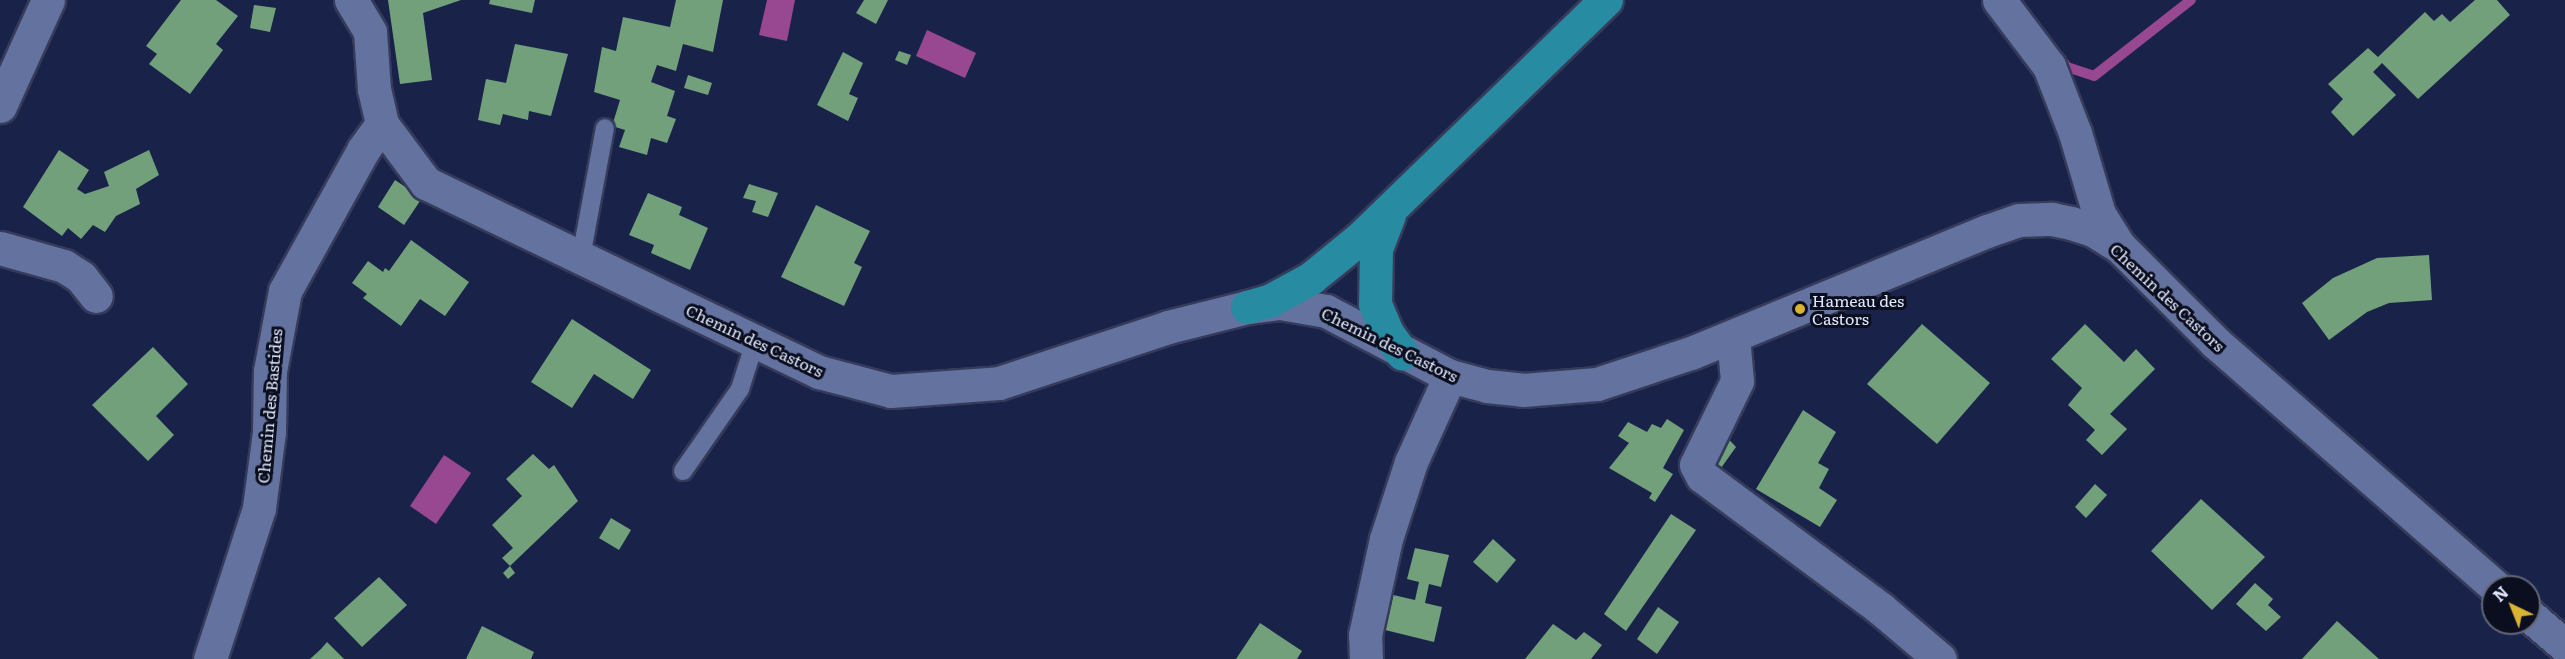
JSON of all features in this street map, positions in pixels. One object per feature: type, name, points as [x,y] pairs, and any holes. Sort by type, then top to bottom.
[{"type":"highway","points":[[1247,307],[1271,300],[1311,278],[1393,208],[1606,0]]},
{"type":"highway","points":[[1393,208],[1379,234],[1374,286],[1380,319],[1402,352]]},
{"type":"street","points":[[0,106],[48,0]]},
{"type":"street","points":[[351,0],[370,32],[374,89],[382,124]]},
{"type":"street","points":[[1999,0],[2049,66],[2074,133],[2099,214],[2120,247]]},
{"type":"street","name":"Chemin des Castors","points":[[382,124],[426,183],[819,372],[891,391],[999,383],[1168,327],[1247,307],[1280,303],[1326,311],[1450,376],[1523,390],[1598,384],[1733,336],[2019,220],[2052,219],[2072,223],[2093,230],[2120,247],[2216,343],[2482,575]]},
{"type":"street","name":"Chemin des Bastides","points":[[210,659],[259,508],[269,432],[271,360],[285,291],[363,150],[382,124]]},
{"type":"street","points":[[0,249],[64,266],[81,277],[96,296]]},
{"type":"street","points":[[1733,336],[1737,381],[1696,465],[1702,476],[1881,609],[1940,659]]},
{"type":"street","points":[[1366,659],[1365,636],[1386,539],[1411,462],[1450,376]]},
{"type":"street","points":[[2541,625],[2565,646]]},
{"type":"lane","points":[[581,257],[605,128]]},
{"type":"lane","points":[[683,471],[740,389],[755,342]]},
{"type":"shaded area","points":[[767,0],[795,0],[787,41],[759,35]]},
{"type":"shaded area","points":[[927,30],[976,53],[965,78],[916,56]]},
{"type":"shaded area","points":[[444,455],[471,473],[436,524],[410,506]]},
{"type":"building","points":[[181,0],[216,0],[238,16],[216,44],[223,50],[190,94],[149,64],[157,54],[146,46]]},
{"type":"building","points":[[388,0],[461,0],[423,13],[432,80],[400,84]]},
{"type":"building","points":[[490,0],[535,0],[532,13],[489,4]]},
{"type":"building","points":[[676,0],[723,0],[713,52],[683,44],[676,71],[657,65],[651,82],[675,91],[667,116],[676,119],[667,143],[651,138],[647,155],[619,147],[625,130],[612,126],[620,100],[594,92],[602,47],[616,51],[623,17],[670,27]]},
{"type":"building","points":[[864,0],[888,0],[876,24],[856,13]]},
{"type":"building","points":[[2475,0],[2497,0],[2510,15],[2418,99],[2382,63],[2373,72],[2396,95],[2353,136],[2331,112],[2343,99],[2328,84],[2368,48],[2378,57],[2425,12],[2434,21],[2442,14],[2450,22]]},
{"type":"building","points":[[254,5],[276,8],[270,32],[250,28]]},
{"type":"building","points":[[515,44],[568,54],[551,116],[529,111],[528,120],[503,114],[500,125],[478,120],[486,79],[506,83]]},
{"type":"building","points":[[899,51],[911,55],[907,65],[895,60]]},
{"type":"building","points":[[843,52],[863,63],[849,94],[858,98],[848,121],[817,105]]},
{"type":"building","points":[[688,75],[712,83],[708,95],[684,88]]},
{"type":"building","points":[[59,150],[89,170],[77,189],[85,194],[109,186],[104,172],[149,150],[159,175],[136,189],[140,204],[116,216],[105,232],[93,225],[81,239],[68,228],[62,236],[23,207]]},
{"type":"building","points":[[395,180],[422,198],[404,225],[378,207]]},
{"type":"building","points":[[749,184],[778,193],[768,217],[752,212],[756,201],[743,198]]},
{"type":"building","points":[[648,193],[682,207],[679,215],[708,228],[690,270],[651,253],[654,245],[629,235]]},
{"type":"building","points":[[816,205],[870,231],[854,263],[862,267],[844,306],[781,277]]},
{"type":"building","points":[[411,240],[469,282],[445,316],[420,299],[401,326],[363,298],[367,294],[352,283],[368,261],[383,272],[385,268],[389,271]]},
{"type":"building","points":[[2429,255],[2432,300],[2389,303],[2367,312],[2329,340],[2302,303],[2333,278],[2377,258]]},
{"type":"building","points":[[572,319],[651,370],[633,399],[594,374],[572,408],[531,382]]},
{"type":"building","points":[[1922,324],[1990,383],[1937,444],[1867,384]]},
{"type":"building","points":[[2085,324],[2124,362],[2136,349],[2155,369],[2110,414],[2127,429],[2102,455],[2086,440],[2095,430],[2068,405],[2082,388],[2051,359]]},
{"type":"building","points":[[153,347],[188,384],[156,416],[174,435],[148,461],[92,405]]},
{"type":"building","points":[[1803,410],[1836,432],[1818,463],[1829,469],[1819,488],[1837,500],[1820,527],[1756,489]]},
{"type":"building","points":[[1667,419],[1684,430],[1663,468],[1673,474],[1655,502],[1649,498],[1652,493],[1609,468],[1629,443],[1618,436],[1628,422],[1647,432],[1652,424],[1661,428]]},
{"type":"building","points":[[1721,431],[1736,447],[1716,475],[1708,452]]},
{"type":"building","points":[[533,454],[549,469],[554,465],[578,501],[510,566],[502,558],[513,548],[492,525],[522,496],[506,479]]},
{"type":"building","points":[[2095,484],[2107,495],[2086,518],[2075,507]]},
{"type":"building","points":[[2201,499],[2265,557],[2212,610],[2151,551]]},
{"type":"building","points":[[1671,514],[1696,530],[1626,631],[1604,614]]},
{"type":"building","points":[[611,518],[631,530],[619,550],[599,538]]},
{"type":"building","points":[[1493,539],[1516,560],[1497,583],[1473,562]]},
{"type":"building","points":[[1415,548],[1449,555],[1441,587],[1429,584],[1425,603],[1442,607],[1434,642],[1381,629],[1389,594],[1415,600],[1419,582],[1407,579]]},
{"type":"building","points":[[510,566],[515,573],[508,579],[503,573]]},
{"type":"building","points":[[379,577],[407,605],[362,647],[334,618]]},
{"type":"building","points":[[2255,583],[2273,599],[2268,605],[2281,617],[2266,631],[2236,604]]},
{"type":"building","points":[[1658,607],[1679,622],[1657,654],[1637,639]]},
{"type":"building","points":[[2337,621],[2379,659],[2302,659]]},
{"type":"building","points":[[1260,623],[1302,651],[1297,659],[1236,659]]},
{"type":"building","points":[[1553,624],[1576,640],[1584,632],[1602,645],[1591,659],[1525,659]]},
{"type":"building","points":[[482,626],[534,652],[531,659],[466,659]]},
{"type":"building","points":[[327,642],[344,659],[310,659],[321,649]]},
{"type":"waterway","points":[[2059,56],[2067,67],[2094,76],[2191,0]]},
{"type":"place","name":"Hameau des Castors","points":[[1800,309]]}]
